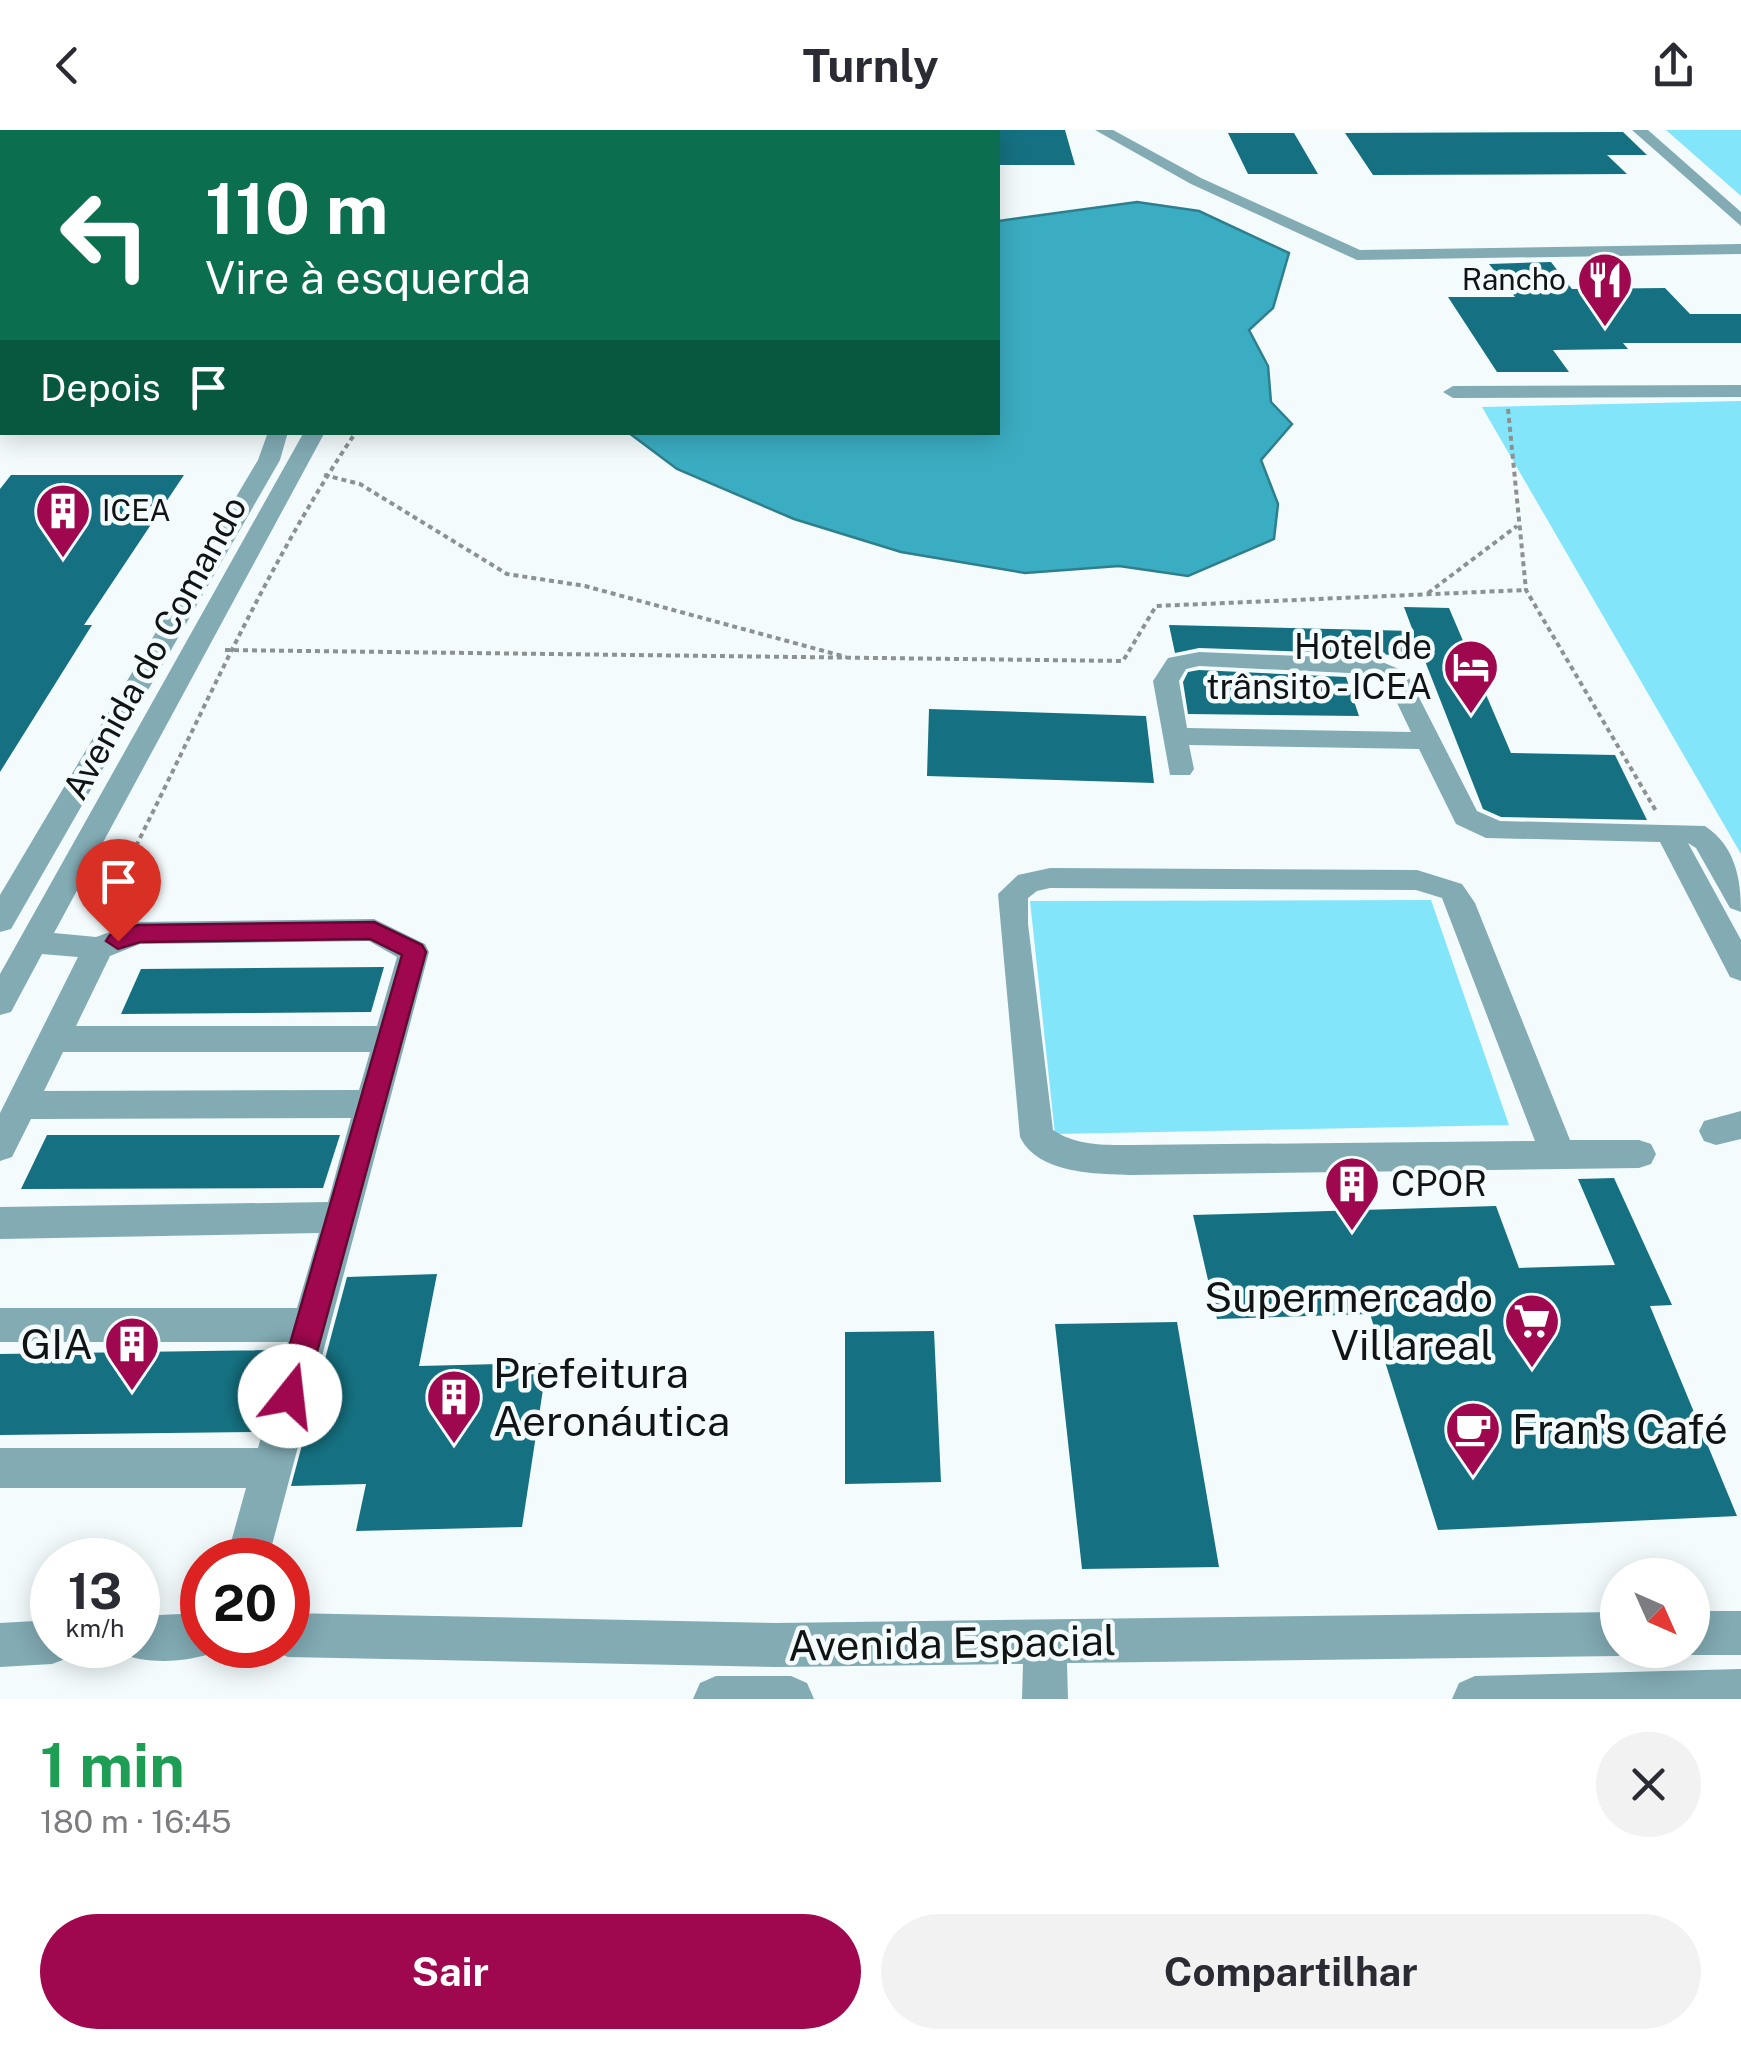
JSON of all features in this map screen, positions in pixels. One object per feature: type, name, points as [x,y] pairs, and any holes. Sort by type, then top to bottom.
[{"type":"lane","points":[[1102,130],[1196,181],[1357,255],[1741,249]]},
{"type":"lane","points":[[1640,130],[1741,222]]},
{"type":"lane","points":[[1453,392],[1741,390]]},
{"type":"lane","name":"Avenida do Comando","points":[[0,921],[269,460],[277,435]]},
{"type":"lane","name":"Avenida do Comando","points":[[0,1002],[313,435]]},
{"type":"lane","points":[[1180,770],[1166,682],[1168,670],[1175,663],[1199,659],[1359,664],[1397,677],[1466,817],[1480,826],[1496,831],[1695,833],[1707,841],[1741,900]]},
{"type":"lane","points":[[1177,736],[1428,742]]},
{"type":"lane","points":[[1669,832],[1741,969]]},
{"type":"lane","points":[[1558,1155],[1460,902],[1452,892],[1417,880],[1050,878],[1028,882],[1013,894],[1012,924],[1036,1137],[1053,1152],[1132,1160],[1558,1155],[1640,1154]]},
{"type":"lane","points":[[34,942],[92,948],[138,934],[374,930],[414,952],[252,1538]]},
{"type":"lane","points":[[0,1147],[92,948]]},
{"type":"lane","points":[[51,1039],[390,1039]]},
{"type":"lane","points":[[20,1105],[372,1104]]},
{"type":"lane","points":[[0,1223],[340,1217]]},
{"type":"lane","points":[[0,1325],[310,1325]]},
{"type":"lane","points":[[0,1468],[270,1468]]},
{"type":"lane","points":[[1710,1633],[1741,1632]]},
{"type":"lane","name":"Avenida Espacial","points":[[310,1635],[776,1646],[1600,1634]]},
{"type":"lane","points":[[1045,1641],[1046,1699]]},
{"type":"lane","points":[[0,1645],[30,1643]]},
{"type":"lane","points":[[771,1698],[776,1646]]},
{"type":"lane","points":[[1475,1699],[1741,1692]]},
{"type":"lane","name":"Avenida Espacial","points":[[716,1699],[791,1699]]},
{"type":"path","points":[[1507,391],[1526,590],[1669,832]]},
{"type":"path","points":[[92,948],[234,650],[327,475],[354,435]]},
{"type":"path","points":[[295,467],[360,484],[507,574],[585,586],[854,660]]},
{"type":"path","points":[[1426,594],[1518,526]]},
{"type":"path","points":[[194,650],[1123,661],[1156,606],[1526,590]]},
{"type":"shaded area","points":[[1666,130],[1741,130],[1741,196]]},
{"type":"shaded area","points":[[1137,202],[1199,211],[1289,253],[1273,308],[1249,330],[1268,366],[1271,402],[1292,424],[1261,460],[1278,504],[1274,539],[1188,576],[1119,566],[1025,573],[901,552],[794,519],[677,469],[632,435],[1000,435],[1000,221]]},
{"type":"shaded area","points":[[1741,401],[1741,854],[1482,407]]},
{"type":"shaded area","points":[[1431,900],[1509,1125],[1055,1134],[1030,901]]},
{"type":"building","points":[[1000,130],[1065,130],[1075,165],[1000,165]]},
{"type":"building","points":[[1623,132],[1647,155],[1607,155],[1627,174],[1373,175],[1345,133]]},
{"type":"building","points":[[1228,133],[1294,133],[1318,174],[1248,174]]},
{"type":"building","name":"Rancho","points":[[1551,262],[1572,289],[1665,288],[1690,314],[1741,314],[1741,343],[1623,343],[1628,349],[1553,350],[1569,372],[1497,372],[1448,297],[1515,297],[1489,264]]},
{"type":"building","name":"ICEA","points":[[11,475],[184,475],[84,625],[92,625],[0,772],[0,489]]},
{"type":"building","points":[[1404,607],[1449,608],[1511,753],[1615,755],[1647,820],[1501,817],[1483,809],[1423,656],[1199,648],[1175,653],[1169,625],[1413,631]]},
{"type":"building","name":"Hotel de trânsito - ICEA","points":[[1188,672],[1346,677],[1359,716],[1188,714],[1183,682]]},
{"type":"building","points":[[929,709],[1146,716],[1154,783],[927,776]]},
{"type":"building","points":[[384,967],[371,1012],[121,1014],[141,969]]},
{"type":"building","points":[[47,1135],[340,1135],[323,1188],[21,1189]]},
{"type":"building","points":[[1614,1178],[1672,1305],[1650,1306],[1737,1516],[1438,1530],[1370,1314],[1217,1319],[1193,1215],[1496,1206],[1519,1268],[1615,1265],[1578,1179]]},
{"type":"building","name":"Prefeitura Aeronáutica","points":[[437,1274],[419,1366],[547,1363],[522,1527],[356,1531],[366,1484],[291,1486],[347,1277]]},
{"type":"building","points":[[1177,1322],[1219,1567],[1082,1569],[1055,1324]]},
{"type":"building","points":[[934,1331],[941,1482],[845,1484],[845,1332]]},
{"type":"building","name":"GIA","points":[[276,1350],[252,1432],[0,1435],[0,1354]]},
{"type":"place","name":"Rancho","points":[[1605,329]]},
{"type":"place","name":"ICEA","points":[[63,560]]},
{"type":"place","name":"Hotel de trânsito - ICEA","points":[[1471,716]]},
{"type":"place","name":"CPOR","points":[[1352,1233]]},
{"type":"place","name":"Supermercado Villareal","points":[[1532,1370]]},
{"type":"place","name":"GIA","points":[[132,1393]]},
{"type":"place","name":"Prefeitura Aeronáutica","points":[[454,1446]]},
{"type":"place","name":"Fran's Café","points":[[1473,1478]]},
{"type":"route","points":[[118,941],[138,934],[374,930],[414,952],[290,1396]]}]
